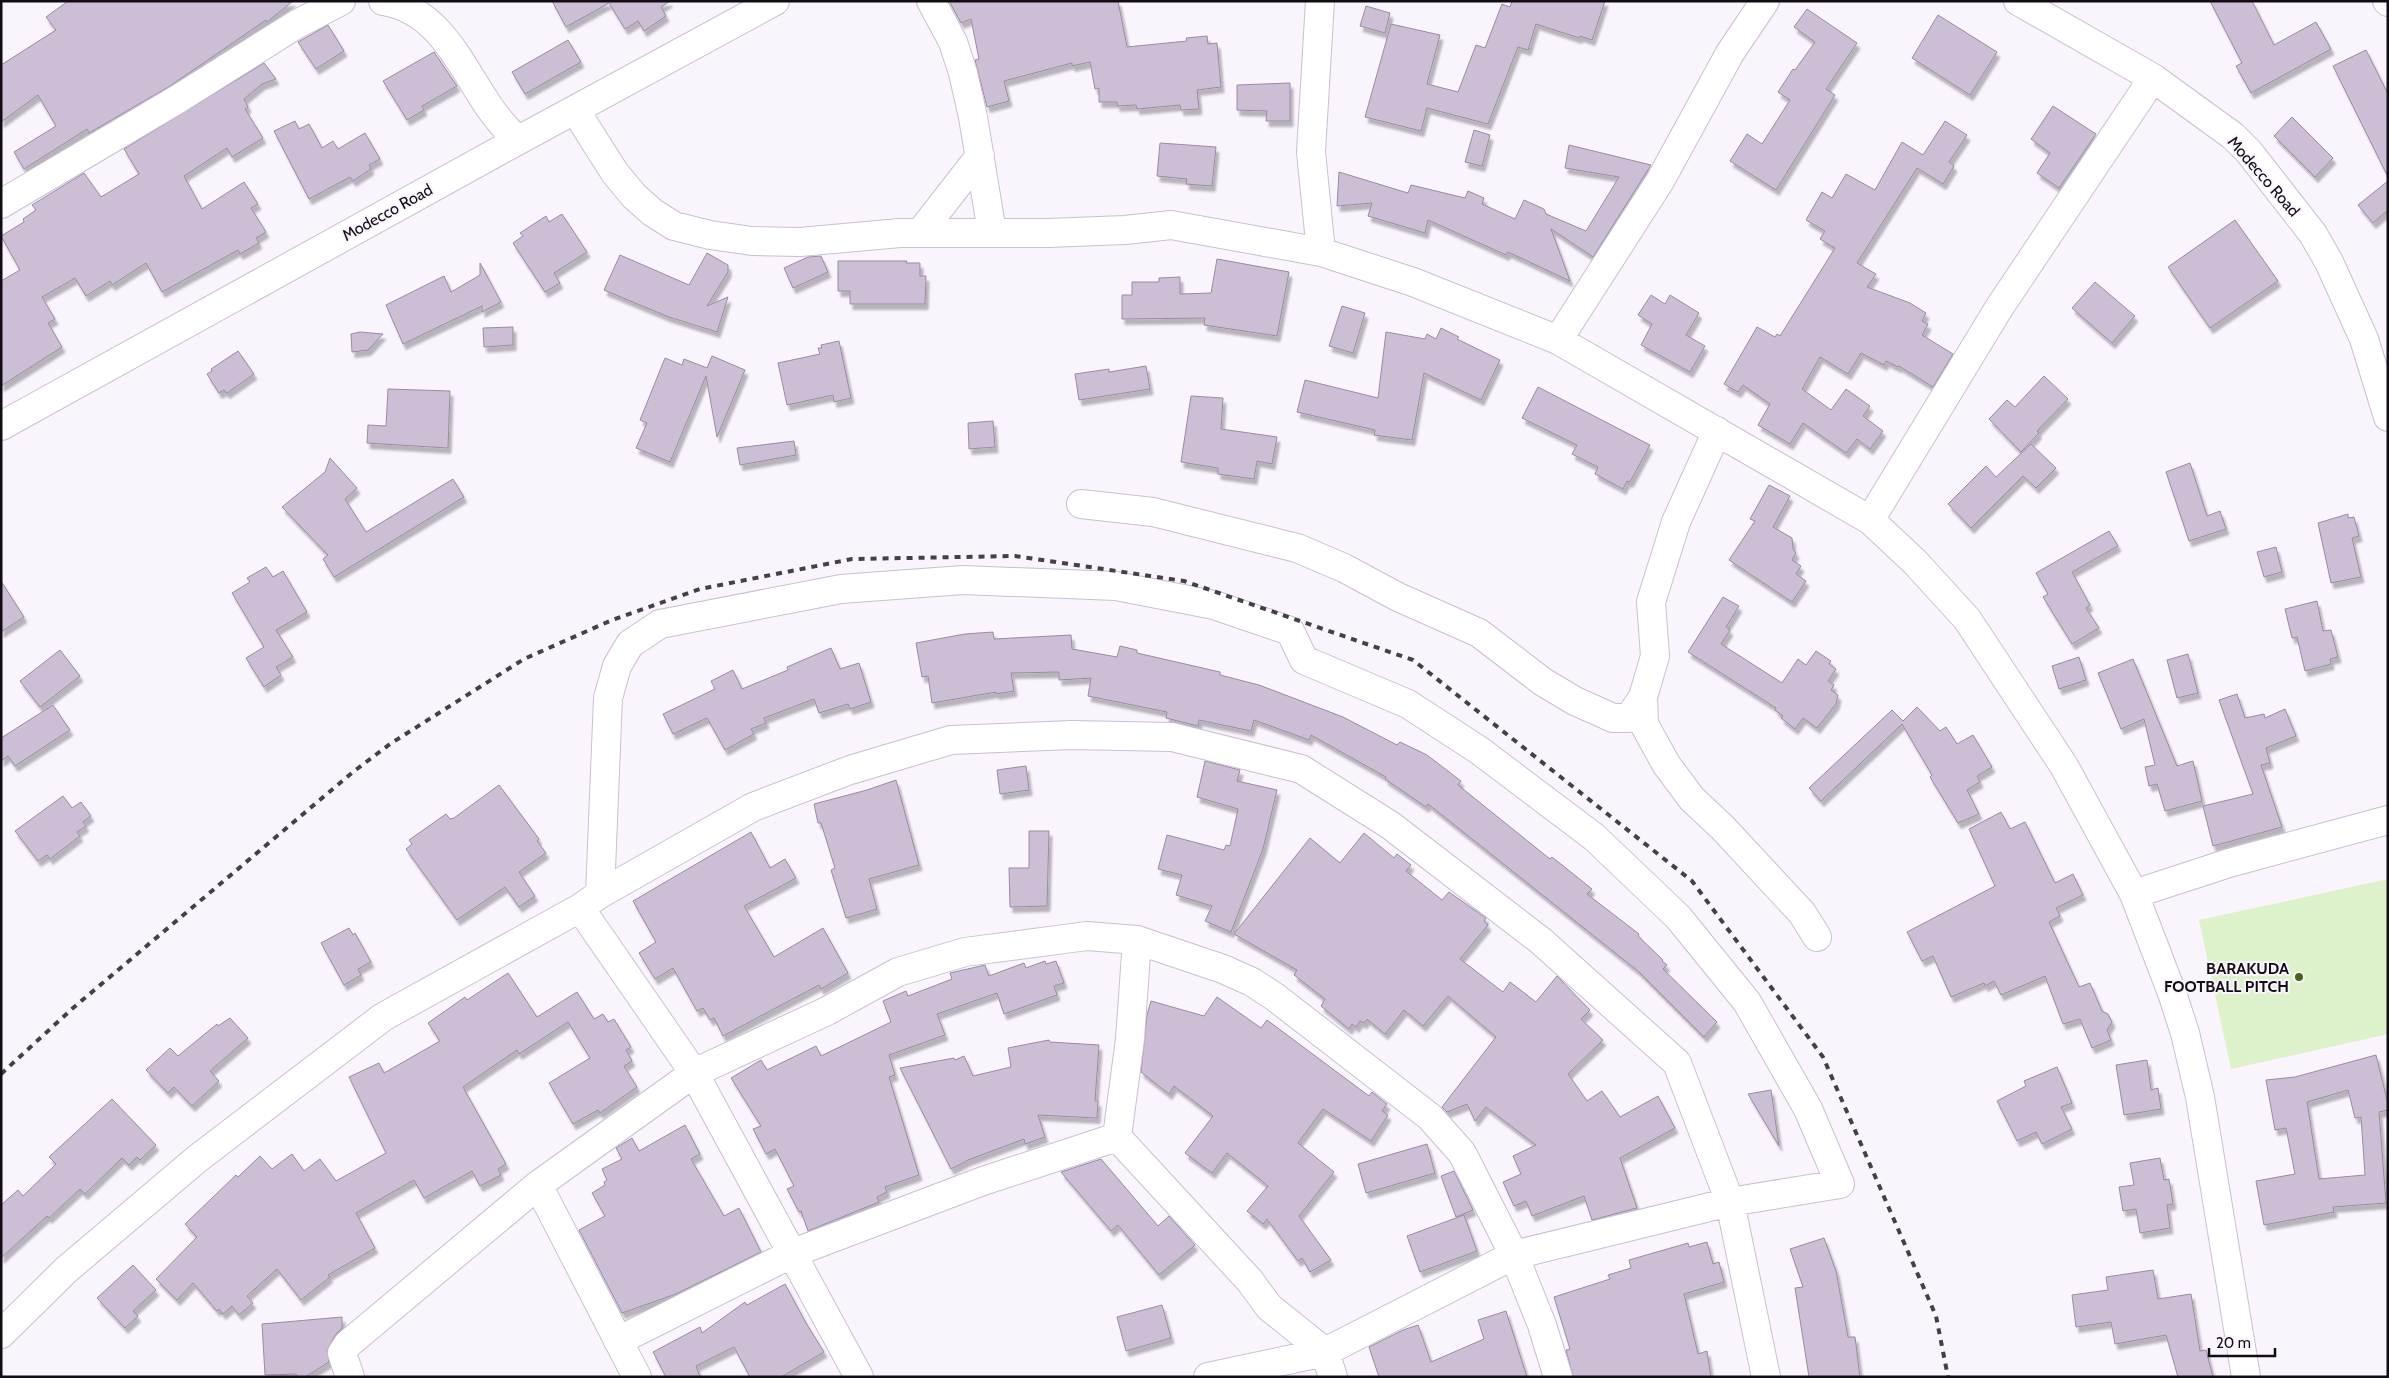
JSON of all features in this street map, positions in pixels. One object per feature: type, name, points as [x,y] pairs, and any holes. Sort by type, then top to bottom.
[{"type":"street","points":[[1,204],[178,100],[297,24],[341,1]]},
{"type":"street","points":[[383,1],[407,7],[422,15],[437,29],[490,109],[517,141]]},
{"type":"street","name":"Modecco Road","points":[[1,426],[775,1]]},
{"type":"street","points":[[931,1],[953,42],[960,66],[973,117],[992,232]]},
{"type":"street","points":[[1320,1],[1311,152],[1321,252]]},
{"type":"street","points":[[1558,340],[1660,182],[1730,54],[1765,1]]},
{"type":"street","name":"Modecco Road","points":[[2018,1],[2153,78],[2233,136],[2270,177],[2313,234],[2329,262],[2364,339],[2388,417]]},
{"type":"street","points":[[1870,520],[1999,308],[2153,78]]},
{"type":"street","points":[[575,110],[615,173],[634,196],[652,212],[674,226],[701,234],[752,242],[800,242],[920,233],[1048,233],[1126,230],[1171,225],[1321,252],[1413,282],[1558,340],[1870,520],[1915,562],[1967,619],[2064,766],[2134,894],[2175,1001],[2198,1088],[2246,1377]]},
{"type":"street","points":[[920,233],[980,156]]},
{"type":"street","points":[[1717,431],[1676,522],[1651,602],[1655,656],[1644,697],[1644,724],[1672,771],[1692,799],[1722,827],[1802,913],[1817,937]]},
{"type":"street","points":[[1081,504],[1153,512],[1297,548],[1344,568],[1398,597],[1479,633],[1543,682],[1613,718],[1629,718],[1644,697]]},
{"type":"street","points":[[859,1377],[694,1073],[590,901],[608,698],[617,666],[630,644],[660,624],[841,589],[963,580],[1116,586],[1214,605],[1290,631],[1304,660],[1408,704],[1480,751],[1594,837],[1678,917],[1747,1002],[1808,1109],[1840,1184],[1730,1202],[1514,1255],[1329,1364],[1208,1377]]},
{"type":"street","points":[[1,1334],[66,1270],[190,1165],[383,1017],[753,807],[850,770],[951,740],[1072,735],[1172,737],[1301,770],[1390,825],[1541,941],[1677,1063],[1730,1202],[1766,1377]]},
{"type":"street","points":[[2134,894],[2229,863],[2388,820]]},
{"type":"street","points":[[350,1377],[342,1354],[348,1344],[538,1185],[694,1073],[826,1011],[898,972],[955,955],[1087,936],[1137,940],[1223,969],[1252,982],[1274,996],[1430,1117],[1462,1152],[1514,1255],[1542,1326],[1558,1377]]},
{"type":"street","points":[[1117,1137],[1130,1039],[1137,940]]},
{"type":"street","points":[[618,1341],[793,1253],[983,1180],[1117,1137]]},
{"type":"street","points":[[1117,1137],[1250,1281],[1269,1307],[1329,1364]]},
{"type":"street","points":[[538,1185],[637,1377]]},
{"type":"green space","name":"BARAKUDA FOOTBALL PITCH","points":[[2388,879],[2388,1034],[2231,1069],[2199,920]]},
{"type":"building","points":[[68,1],[293,1],[267,22],[266,20],[170,86],[89,133],[87,129],[24,169],[14,152],[56,126],[38,95],[1,122],[1,65],[56,30],[46,17]]},
{"type":"building","points":[[552,1],[670,1],[661,7],[666,16],[644,31],[638,21],[625,29],[609,3],[566,27]]},
{"type":"building","points":[[949,1],[1118,1],[1127,47],[1187,41],[1186,38],[1207,36],[1208,44],[1217,43],[1221,87],[1197,90],[1199,109],[1181,110],[1180,105],[1137,109],[1136,105],[1117,106],[1117,102],[1099,102],[1099,88],[1095,89],[1090,62],[1072,66],[1072,63],[1004,81],[1009,101],[987,107],[975,60],[979,59],[971,19],[961,23]]},
{"type":"building","points":[[1512,1],[1605,1],[1592,40],[1580,36],[1579,38],[1536,24],[1528,50],[1518,47],[1488,124],[1427,108],[1421,131],[1365,117],[1391,24],[1440,35],[1427,84],[1458,92],[1476,45],[1485,48],[1502,4],[1510,7]]},
{"type":"building","points":[[2210,1],[2252,1],[2274,45],[2316,22],[2331,49],[2251,93],[2236,66],[2242,63]]},
{"type":"building","points":[[1366,6],[1390,13],[1385,33],[1360,26]]},
{"type":"building","points":[[1807,9],[1857,43],[1826,89],[1835,95],[1776,190],[1730,161],[1747,134],[1762,144],[1790,100],[1778,92],[1793,69],[1795,70],[1815,42],[1794,27]]},
{"type":"building","points":[[1938,15],[1997,52],[1970,95],[1912,58]]},
{"type":"building","points":[[328,25],[344,51],[316,69],[298,42]]},
{"type":"building","points":[[568,40],[581,62],[525,94],[512,72]]},
{"type":"building","points":[[2366,50],[2388,94],[2388,177],[2333,66]]},
{"type":"building","points":[[434,52],[457,86],[422,106],[424,110],[407,120],[383,81]]},
{"type":"building","points":[[264,63],[276,79],[262,84],[244,99],[248,107],[245,109],[263,138],[232,157],[227,148],[184,176],[202,209],[244,182],[258,204],[251,208],[266,232],[256,238],[259,243],[240,254],[238,250],[162,292],[146,263],[112,285],[110,281],[86,296],[75,278],[42,297],[55,319],[48,323],[62,347],[1,386],[1,281],[20,270],[1,236],[24,222],[23,219],[36,210],[32,205],[84,173],[101,197],[139,174],[124,149]]},
{"type":"building","points":[[1290,83],[1290,121],[1266,121],[1267,111],[1237,110],[1237,85]]},
{"type":"building","points":[[2053,106],[2096,134],[2059,188],[2037,173],[2050,153],[2031,139]]},
{"type":"building","points":[[2292,117],[2333,158],[2315,177],[2274,136]]},
{"type":"building","points":[[295,121],[299,129],[309,124],[322,148],[333,141],[338,149],[365,133],[380,159],[369,165],[371,169],[353,181],[350,177],[309,199],[274,131]]},
{"type":"building","points":[[1945,121],[1967,135],[1949,162],[1954,166],[1943,184],[1917,168],[1857,263],[1876,274],[1867,287],[1910,303],[1926,313],[1922,321],[1928,324],[1922,335],[1953,354],[1933,387],[1899,366],[1886,361],[1884,365],[1861,353],[1848,374],[1820,357],[1802,389],[1831,410],[1846,389],[1870,406],[1863,416],[1883,431],[1870,449],[1857,439],[1846,453],[1803,423],[1790,444],[1758,425],[1770,404],[1743,385],[1738,392],[1724,384],[1757,327],[1775,337],[1777,334],[1780,336],[1835,248],[1820,239],[1825,231],[1806,220],[1822,192],[1832,198],[1846,174],[1875,190],[1902,142],[1923,155]]},
{"type":"building","points":[[1474,130],[1490,135],[1482,166],[1465,162]]},
{"type":"building","points":[[1160,143],[1216,147],[1212,186],[1186,184],[1187,179],[1157,176]]},
{"type":"building","points":[[1569,145],[1651,165],[1593,257],[1551,229],[1570,281],[1508,252],[1506,255],[1428,220],[1425,233],[1368,216],[1372,203],[1337,206],[1339,172],[1408,193],[1411,185],[1465,198],[1468,191],[1484,198],[1482,204],[1515,219],[1524,200],[1544,209],[1546,214],[1586,231],[1619,177],[1565,168]]},
{"type":"building","points":[[2388,181],[2388,210],[2373,223],[2358,205]]},
{"type":"building","points":[[562,214],[587,252],[554,273],[560,283],[545,292],[513,243],[523,236],[520,233],[546,216],[549,222]]},
{"type":"building","points":[[2235,220],[2278,281],[2210,328],[2168,267]]},
{"type":"building","points":[[707,253],[728,265],[728,272],[707,306],[728,297],[717,332],[669,317],[604,290],[620,255],[689,285]]},
{"type":"building","points":[[821,256],[828,272],[793,288],[784,268],[808,257]]},
{"type":"building","points":[[1217,259],[1289,272],[1277,336],[1204,325],[1205,318],[1122,319],[1122,295],[1132,295],[1132,282],[1159,282],[1159,278],[1180,277],[1180,294],[1211,293]]},
{"type":"building","points":[[838,261],[907,261],[906,263],[920,263],[920,276],[926,276],[925,304],[850,304],[850,291],[838,291]]},
{"type":"building","points":[[480,263],[501,302],[482,312],[482,306],[403,344],[386,305],[444,276],[451,292],[480,275]]},
{"type":"building","points":[[2095,282],[2135,316],[2112,343],[2072,308]]},
{"type":"building","points":[[1651,295],[1665,304],[1670,295],[1699,313],[1686,335],[1705,346],[1690,372],[1641,345],[1652,324],[1638,315]]},
{"type":"building","points":[[1342,306],[1365,313],[1353,353],[1329,346]]},
{"type":"building","points":[[513,327],[513,345],[484,347],[483,328]]},
{"type":"building","points":[[1441,328],[1459,337],[1457,339],[1500,360],[1481,400],[1424,373],[1412,440],[1374,435],[1375,430],[1297,412],[1305,380],[1378,398],[1386,332],[1425,339],[1427,334],[1436,339]]},
{"type":"building","points":[[360,332],[383,334],[368,350],[352,352],[351,334]]},
{"type":"building","points":[[839,341],[851,398],[834,402],[833,395],[787,405],[778,363],[820,354],[818,348],[822,348],[821,345]]},
{"type":"building","points":[[238,351],[254,374],[227,393],[224,390],[219,393],[207,374],[212,371],[211,369]]},
{"type":"building","points":[[712,356],[745,370],[717,437],[706,376],[670,462],[636,448],[647,423],[640,420],[665,358],[682,365],[684,359],[707,368]]},
{"type":"building","points":[[1146,366],[1150,389],[1079,400],[1075,374],[1109,369],[1109,372]]},
{"type":"building","points":[[2044,376],[2068,399],[2037,431],[2039,433],[2021,452],[1989,419],[2007,400],[2015,407]]},
{"type":"building","points":[[1538,387],[1650,445],[1630,482],[1627,481],[1623,489],[1595,474],[1598,467],[1572,454],[1577,445],[1522,418]]},
{"type":"building","points":[[388,389],[450,391],[448,448],[367,443],[368,425],[386,426]]},
{"type":"building","points":[[1191,396],[1223,398],[1221,429],[1277,437],[1272,464],[1257,461],[1254,479],[1218,474],[1218,468],[1181,462]]},
{"type":"building","points":[[993,421],[995,447],[969,449],[968,423]]},
{"type":"building","points":[[794,441],[796,455],[740,465],[737,448]]},
{"type":"building","points":[[2031,444],[2056,468],[2036,488],[2023,476],[1971,528],[1948,504],[1986,466],[1996,477]]},
{"type":"building","points":[[330,458],[357,488],[345,499],[366,532],[453,479],[464,497],[334,577],[323,559],[328,555],[282,507],[325,472]]},
{"type":"building","points":[[2190,463],[2207,516],[2220,511],[2226,529],[2189,541],[2166,472]]},
{"type":"building","points":[[1769,485],[1790,496],[1773,527],[1792,538],[1793,549],[1796,553],[1792,560],[1801,566],[1796,574],[1806,581],[1792,602],[1729,560],[1755,521],[1750,519]]},
{"type":"building","points":[[2348,514],[2348,518],[2354,517],[2359,536],[2352,538],[2361,577],[2331,583],[2318,523]]},
{"type":"building","points":[[2109,531],[2118,546],[2072,572],[2090,605],[2086,608],[2099,628],[2072,644],[2043,597],[2048,594],[2036,573]]},
{"type":"building","points":[[2276,547],[2282,572],[2264,577],[2257,552]]},
{"type":"building","points":[[266,567],[273,577],[283,571],[307,612],[276,630],[293,657],[276,667],[281,675],[264,687],[246,658],[264,647],[232,593],[250,582],[247,578]]},
{"type":"building","points":[[1,581],[24,617],[1,632]]},
{"type":"building","points":[[1723,597],[1739,606],[1726,627],[1730,630],[1721,644],[1782,683],[1798,659],[1806,665],[1816,651],[1831,661],[1829,664],[1836,669],[1828,681],[1834,685],[1831,690],[1838,695],[1836,704],[1817,728],[1803,718],[1795,729],[1781,718],[1783,716],[1775,710],[1776,708],[1688,652]]},
{"type":"building","points":[[2317,601],[2323,631],[2331,630],[2338,657],[2330,659],[2331,664],[2305,671],[2297,637],[2292,638],[2285,609]]},
{"type":"building","points":[[993,632],[994,639],[1071,635],[1072,649],[1117,657],[1120,646],[1137,650],[1137,653],[1220,672],[1220,675],[1259,685],[1343,717],[1397,745],[1400,742],[1427,755],[1461,781],[1458,785],[1550,859],[1552,857],[1592,889],[1587,894],[1639,934],[1638,936],[1667,965],[1663,969],[1717,1022],[1704,1037],[1638,971],[1428,804],[1426,807],[1385,779],[1386,777],[1311,735],[1309,740],[1254,720],[1251,731],[1199,720],[1198,726],[1166,718],[1167,712],[1088,696],[1091,678],[1059,680],[1059,672],[1011,673],[1014,691],[996,694],[996,692],[932,703],[928,676],[922,677],[916,643],[965,634]]},
{"type":"building","points":[[831,648],[840,669],[859,663],[871,702],[850,709],[848,704],[819,713],[814,699],[764,718],[766,723],[751,729],[754,734],[725,750],[707,718],[673,734],[663,714],[715,689],[711,681],[733,670],[742,689],[788,670],[787,667]]},
{"type":"building","points":[[60,650],[80,676],[40,707],[20,681]]},
{"type":"building","points":[[2188,654],[2198,693],[2177,698],[2167,660]]},
{"type":"building","points":[[2079,657],[2086,680],[2059,689],[2052,666]]},
{"type":"building","points":[[2133,659],[2177,766],[2193,761],[2202,801],[2165,811],[2157,784],[2149,786],[2145,767],[2155,765],[2144,719],[2121,729],[2098,673]]},
{"type":"building","points":[[2237,694],[2245,718],[2264,714],[2265,718],[2285,709],[2296,736],[2266,748],[2270,763],[2261,765],[2282,827],[2213,846],[2203,806],[2253,794],[2219,700]]},
{"type":"building","points":[[53,705],[70,730],[15,766],[8,756],[1,761],[1,738]]},
{"type":"building","points":[[1917,707],[1940,731],[1946,727],[1957,744],[1973,735],[1992,767],[1977,776],[1980,782],[1967,790],[1979,814],[1958,823],[1930,777],[1932,775],[1902,724],[1821,801],[1809,788],[1892,710],[1903,721]]},
{"type":"building","points":[[1205,761],[1240,770],[1237,781],[1277,790],[1263,849],[1231,932],[1205,921],[1212,906],[1176,895],[1182,875],[1158,869],[1167,835],[1224,850],[1226,845],[1230,846],[1238,809],[1197,797]]},
{"type":"building","points":[[1026,766],[1029,790],[1000,794],[997,770]]},
{"type":"building","points":[[896,780],[919,865],[869,879],[877,909],[846,918],[831,870],[835,868],[821,823],[818,823],[814,804]]},
{"type":"building","points":[[499,785],[539,839],[537,841],[546,853],[519,872],[535,896],[519,907],[505,887],[457,920],[406,849],[412,844],[409,840],[446,814],[450,819],[454,818]]},
{"type":"building","points":[[63,796],[72,808],[81,802],[91,816],[83,822],[86,826],[77,832],[80,836],[50,859],[47,855],[38,861],[15,831]]},
{"type":"building","points":[[2001,812],[2010,829],[2025,822],[2055,883],[2073,874],[2083,895],[2056,908],[2060,916],[2049,922],[2079,987],[2090,983],[2102,1011],[2108,1014],[2112,1022],[2107,1030],[2111,1040],[2092,1048],[2080,1019],[2063,1024],[2045,976],[2001,995],[1994,981],[1985,986],[1984,983],[1951,997],[1933,956],[1922,961],[1907,932],[1995,886],[1969,829]]},
{"type":"building","points":[[1029,831],[1049,831],[1047,906],[1010,907],[1009,868],[1029,868]]},
{"type":"building","points":[[751,832],[770,868],[785,859],[796,878],[744,906],[774,957],[823,928],[848,973],[821,989],[819,985],[723,1036],[714,1018],[710,1020],[703,1008],[697,1011],[673,968],[655,979],[639,953],[656,942],[633,901]]},
{"type":"building","points":[[1364,833],[1394,858],[1397,854],[1411,865],[1406,871],[1442,900],[1449,892],[1486,918],[1484,921],[1488,925],[1460,959],[1503,992],[1510,982],[1536,1002],[1557,976],[1590,1010],[1581,1019],[1603,1040],[1568,1074],[1587,1101],[1602,1091],[1620,1117],[1658,1096],[1675,1128],[1620,1158],[1637,1208],[1592,1220],[1584,1196],[1532,1216],[1526,1201],[1514,1206],[1503,1182],[1521,1174],[1513,1156],[1536,1145],[1486,1107],[1475,1121],[1467,1104],[1447,1112],[1442,1107],[1496,1037],[1448,996],[1423,1026],[1404,1010],[1385,1034],[1367,1019],[1364,1023],[1360,1021],[1356,1027],[1352,1024],[1349,1029],[1321,1006],[1325,999],[1294,975],[1297,970],[1234,934],[1310,838],[1340,863]]},
{"type":"building","points":[[349,928],[353,935],[355,933],[371,962],[358,969],[361,975],[344,985],[321,943]]},
{"type":"building","points":[[1045,961],[1046,964],[1056,961],[1064,983],[1054,986],[1057,995],[1004,1014],[997,993],[937,1014],[945,1035],[889,1055],[895,1075],[889,1077],[919,1175],[885,1187],[887,1192],[877,1197],[879,1202],[808,1231],[801,1211],[799,1212],[787,1189],[794,1186],[775,1149],[766,1154],[753,1129],[761,1126],[731,1078],[761,1060],[767,1070],[816,1046],[821,1056],[891,1022],[883,1001],[906,991],[908,996],[952,979],[950,973],[985,965],[989,976],[1024,963],[1026,968]]},
{"type":"building","points":[[508,973],[537,1017],[577,992],[594,1019],[603,1014],[608,1022],[614,1019],[631,1047],[626,1050],[632,1061],[624,1066],[637,1087],[600,1113],[598,1110],[573,1124],[549,1083],[590,1058],[568,1022],[519,1054],[517,1050],[463,1087],[506,1164],[498,1169],[501,1175],[480,1186],[472,1171],[424,1198],[414,1180],[356,1213],[375,1248],[328,1275],[330,1277],[301,1300],[277,1269],[247,1296],[253,1303],[239,1315],[232,1306],[223,1314],[219,1309],[217,1311],[193,1283],[177,1300],[156,1279],[197,1237],[185,1224],[236,1175],[238,1177],[260,1156],[272,1169],[292,1154],[304,1171],[320,1159],[336,1181],[386,1153],[349,1077],[379,1063],[384,1073],[440,1041],[428,1023],[465,997],[467,1000]]},
{"type":"building","points":[[1217,997],[1261,1028],[1267,1020],[1369,1096],[1372,1092],[1387,1104],[1382,1111],[1388,1115],[1371,1141],[1323,1109],[1298,1143],[1334,1172],[1299,1216],[1331,1260],[1310,1272],[1302,1258],[1298,1261],[1267,1219],[1263,1224],[1247,1211],[1268,1186],[1227,1153],[1212,1173],[1185,1153],[1213,1116],[1174,1086],[1169,1094],[1141,1072],[1147,1015],[1151,1001],[1204,1016]]},
{"type":"building","points":[[230,1018],[248,1038],[210,1071],[219,1081],[192,1106],[174,1087],[168,1093],[146,1070],[170,1048],[178,1056],[217,1024],[218,1026]]},
{"type":"building","points":[[1049,1040],[1050,1042],[1099,1045],[1095,1101],[1098,1101],[1097,1118],[1038,1115],[1045,1137],[1025,1144],[1024,1139],[968,1160],[951,1169],[900,1068],[954,1058],[955,1060],[964,1056],[973,1076],[1011,1067],[1008,1048]]},
{"type":"building","points":[[2376,1055],[2388,1104],[2388,1110],[2379,1112],[2386,1203],[2333,1207],[2334,1212],[2264,1225],[2256,1181],[2295,1174],[2286,1128],[2275,1130],[2266,1080],[2295,1077]],"holes":[[[2348,1090],[2355,1118],[2361,1117],[2365,1175],[2319,1179],[2307,1102]]]},
{"type":"building","points":[[2147,1060],[2151,1090],[2158,1088],[2161,1109],[2124,1115],[2116,1065]]},
{"type":"building","points":[[2057,1067],[2072,1103],[2061,1107],[2072,1129],[2042,1144],[2036,1132],[2017,1141],[1997,1101],[2026,1086],[2024,1081]]},
{"type":"building","points":[[1771,1090],[1779,1146],[1748,1094]]},
{"type":"building","points":[[112,1099],[156,1145],[140,1160],[137,1157],[129,1165],[122,1158],[85,1194],[80,1189],[1,1258],[1,1205],[18,1190],[23,1196],[56,1164],[49,1157]]},
{"type":"building","points":[[685,1125],[700,1154],[691,1159],[724,1216],[739,1208],[761,1252],[676,1294],[622,1313],[579,1230],[605,1216],[592,1193],[605,1185],[604,1182],[607,1180],[602,1169],[622,1159],[616,1148],[632,1138],[639,1151]]},
{"type":"building","points":[[1427,1144],[1435,1173],[1366,1193],[1358,1164]]},
{"type":"building","points":[[2160,1158],[2164,1180],[2169,1179],[2173,1204],[2167,1205],[2170,1228],[2140,1233],[2136,1209],[2123,1211],[2119,1187],[2134,1185],[2130,1163]]},
{"type":"building","points":[[1101,1159],[1158,1226],[1169,1216],[1195,1245],[1159,1275],[1118,1225],[1111,1231],[1061,1172]]},
{"type":"building","points":[[1454,1171],[1473,1210],[1456,1217],[1441,1176]]},
{"type":"building","points":[[1464,1215],[1477,1251],[1420,1272],[1407,1236]]},
{"type":"building","points":[[1824,1238],[1836,1271],[1848,1337],[1855,1337],[1860,1377],[1809,1377],[1795,1288],[1803,1287],[1790,1249]]},
{"type":"building","points":[[1707,1242],[1713,1264],[1719,1262],[1724,1282],[1684,1294],[1698,1354],[1707,1351],[1711,1377],[1573,1377],[1566,1350],[1570,1349],[1554,1297],[1610,1279],[1608,1275],[1631,1268],[1629,1260],[1688,1243],[1689,1247]]},
{"type":"building","points":[[133,1265],[156,1290],[133,1311],[138,1316],[125,1328],[97,1298]]},
{"type":"building","points":[[2153,1270],[2158,1299],[2191,1294],[2200,1351],[2206,1350],[2213,1377],[2178,1377],[2166,1335],[2115,1344],[2111,1322],[2076,1327],[2072,1295],[2108,1290],[2106,1277]]},
{"type":"building","points":[[785,1284],[824,1352],[781,1377],[750,1377],[734,1347],[696,1366],[700,1377],[666,1377],[653,1352],[700,1327],[702,1333],[745,1302],[747,1305]]},
{"type":"building","points":[[1162,1305],[1171,1338],[1126,1351],[1117,1317]]},
{"type":"building","points":[[1506,1311],[1527,1377],[1379,1377],[1369,1347],[1403,1330],[1418,1325],[1431,1362],[1484,1339],[1478,1320]]},
{"type":"building","points":[[342,1317],[342,1328],[335,1335],[327,1351],[329,1362],[305,1377],[298,1377],[296,1374],[265,1375],[262,1324]]},
{"type":"railway","points":[[1,1074],[73,1008],[353,772],[390,744],[524,659],[612,620],[700,589],[852,559],[1015,556],[1184,581],[1413,660],[1692,881],[1823,1057],[1936,1316],[1948,1377]]},
{"type":"place","name":"BARAKUDA FOOTBALL PITCH","points":[[2299,977]]}]
